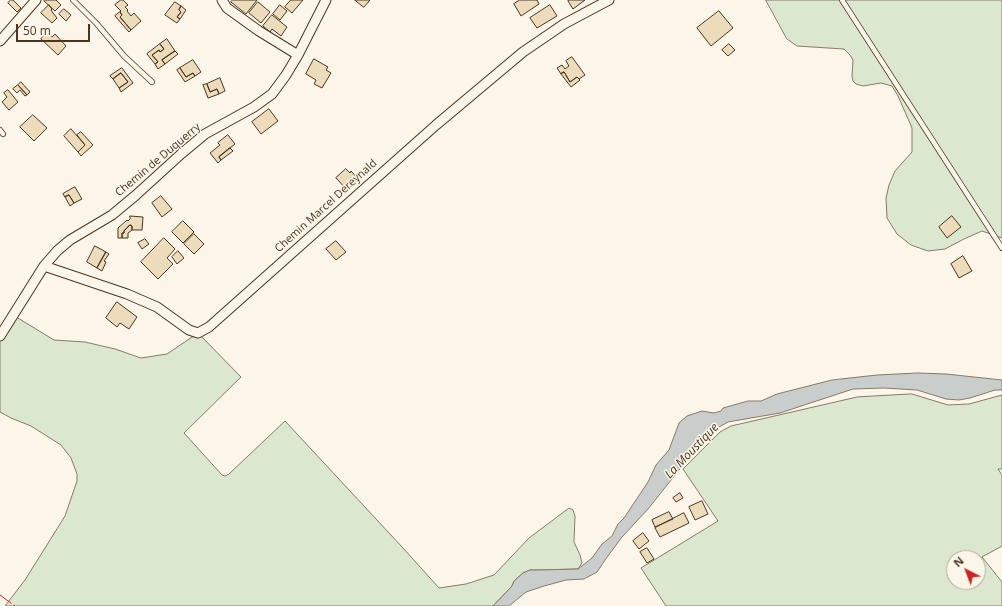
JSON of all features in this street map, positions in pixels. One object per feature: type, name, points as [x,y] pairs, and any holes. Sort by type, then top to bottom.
[{"type":"street","points":[[0,41],[36,0]]},
{"type":"street","points":[[222,0],[227,8],[259,31],[298,55]]},
{"type":"street","name":"Chemin de Duquerry","points":[[0,336],[44,266],[57,251],[70,240],[112,215],[205,134],[254,107],[272,94],[298,55],[326,0]]},
{"type":"street","name":"Chemin Marcel Dereynald","points":[[44,266],[127,294],[157,307],[189,330],[198,333],[208,327],[436,125],[523,52],[564,24],[609,0]]},
{"type":"lane","points":[[74,0],[98,24],[124,56],[152,82]]},
{"type":"lane","points":[[842,0],[1002,248]]},
{"type":"green space","points":[[766,0],[1002,0],[1002,238],[982,231],[945,249],[928,251],[911,245],[897,234],[887,218],[886,198],[889,185],[895,171],[912,152],[912,128],[898,96],[892,86],[881,83],[863,86],[856,84],[853,81],[852,76],[853,60],[844,49],[797,46],[787,39]]},
{"type":"green space","points":[[13,315],[54,340],[85,342],[115,349],[141,358],[167,354],[198,333],[241,377],[184,433],[222,475],[225,476],[229,474],[285,421],[439,588],[466,584],[494,575],[529,538],[569,508],[573,510],[575,516],[574,542],[582,563],[578,569],[530,570],[523,573],[514,581],[512,586],[493,606],[5,606],[25,580],[65,516],[77,481],[77,474],[71,458],[61,445],[31,426],[0,412],[0,336]]},
{"type":"green space","points":[[912,394],[948,405],[969,404],[1002,395],[1002,469],[998,469],[1002,475],[1002,546],[986,555],[986,550],[946,550],[946,590],[986,590],[986,562],[1002,582],[1002,606],[666,606],[641,568],[718,521],[683,469],[720,432],[731,426],[857,397]]},
{"type":"water","name":"La Moustique","points":[[918,373],[946,374],[1002,380],[1002,390],[995,390],[959,400],[946,399],[917,390],[884,388],[853,389],[780,413],[728,422],[719,427],[691,455],[648,509],[622,537],[597,572],[584,579],[566,580],[526,592],[509,606],[493,606],[512,586],[514,581],[523,573],[530,570],[578,569],[592,558],[602,544],[612,536],[618,524],[624,518],[648,482],[656,465],[669,450],[679,423],[687,416],[702,411],[714,413],[721,411],[723,408],[748,401],[761,401],[777,394],[832,380],[877,375]]},
{"type":"building","points":[[13,0],[21,8],[17,12],[8,3]]},
{"type":"building","points":[[56,0],[61,5],[55,11],[44,1]]},
{"type":"building","points":[[121,0],[128,5],[125,7],[131,16],[134,13],[141,21],[131,30],[120,17],[122,15],[120,12],[121,11],[115,5]]},
{"type":"building","points":[[233,0],[257,0],[246,14],[231,2]]},
{"type":"building","points":[[291,0],[303,0],[292,13],[285,7]]},
{"type":"building","points":[[355,0],[370,0],[364,7]]},
{"type":"building","points":[[520,0],[537,0],[539,4],[521,16],[514,4]]},
{"type":"building","points":[[585,0],[573,9],[568,1]]},
{"type":"building","points":[[175,2],[181,6],[179,10],[181,12],[177,17],[180,19],[177,23],[165,15]]},
{"type":"building","points":[[258,2],[270,12],[261,23],[249,13]]},
{"type":"building","points":[[49,5],[57,18],[52,23],[41,13]]},
{"type":"building","points":[[280,5],[287,11],[280,20],[273,14]]},
{"type":"building","points":[[550,5],[557,16],[537,28],[530,18]]},
{"type":"building","points":[[181,6],[186,10],[180,19],[177,17],[181,12],[179,10]]},
{"type":"building","points":[[64,9],[71,15],[66,21],[59,14]]},
{"type":"building","points":[[719,11],[733,28],[711,46],[697,28]]},
{"type":"building","points":[[120,12],[122,15],[120,17],[131,30],[129,32],[115,16]]},
{"type":"building","points":[[272,15],[287,27],[281,36],[272,29],[270,32],[263,26]]},
{"type":"building","points":[[48,32],[52,37],[55,34],[66,46],[58,55],[41,39]]},
{"type":"building","points":[[167,39],[175,51],[162,60],[165,64],[158,69],[155,64],[158,62],[152,55],[159,50],[160,52],[164,49],[160,44]]},
{"type":"building","points":[[160,44],[164,49],[160,52],[159,50],[152,55],[158,62],[155,64],[147,54]]},
{"type":"building","points":[[729,44],[735,50],[728,56],[722,50]]},
{"type":"building","points":[[175,51],[178,54],[165,64],[162,60]]},
{"type":"building","points":[[572,57],[585,75],[579,79],[577,77],[570,82],[564,72],[561,74],[557,68],[562,65],[565,69],[569,66],[566,61]]},
{"type":"building","points":[[314,59],[328,67],[326,70],[331,73],[322,88],[314,84],[316,80],[306,74]]},
{"type":"building","points":[[193,60],[201,72],[195,76],[193,73],[186,77],[180,68]]},
{"type":"building","points":[[122,68],[133,83],[121,92],[119,88],[128,82],[121,73],[113,79],[110,76]]},
{"type":"building","points":[[180,68],[186,77],[193,73],[195,76],[185,82],[177,70]]},
{"type":"building","points":[[564,72],[570,82],[577,77],[580,80],[571,87],[561,74]]},
{"type":"building","points":[[121,73],[128,82],[119,88],[113,79]]},
{"type":"building","points":[[220,78],[225,91],[219,94],[217,89],[210,92],[207,84]]},
{"type":"building","points":[[21,82],[30,92],[27,95],[18,85]]},
{"type":"building","points":[[207,84],[210,92],[217,89],[219,94],[208,98],[203,85]]},
{"type":"building","points":[[18,85],[27,95],[25,96],[20,90],[17,93],[13,89]]},
{"type":"building","points":[[8,90],[18,102],[9,110],[2,102],[7,97],[4,93]]},
{"type":"building","points":[[269,109],[278,121],[261,134],[252,122]]},
{"type":"building","points":[[33,115],[47,128],[34,141],[20,127]]},
{"type":"building","points":[[71,129],[85,145],[78,152],[64,136]]},
{"type":"building","points":[[81,132],[93,145],[81,156],[78,152],[85,145],[77,135]]},
{"type":"building","points":[[228,135],[235,144],[219,157],[221,160],[218,163],[210,153],[220,145],[218,143]]},
{"type":"building","points":[[230,148],[233,151],[221,160],[219,157]]},
{"type":"building","points":[[346,169],[350,173],[351,171],[359,180],[347,190],[336,178]]},
{"type":"building","points":[[75,187],[82,199],[74,203],[69,195],[65,197],[63,194]]},
{"type":"building","points":[[69,195],[74,203],[70,206],[65,197]]},
{"type":"building","points":[[161,196],[172,209],[162,217],[152,203]]},
{"type":"building","points":[[130,216],[143,217],[142,230],[132,230],[132,226],[130,225],[124,233],[122,233],[122,238],[118,238],[118,228],[130,219]]},
{"type":"building","points":[[952,216],[961,227],[947,238],[939,227]]},
{"type":"building","points":[[183,221],[194,232],[183,243],[172,232]]},
{"type":"building","points":[[130,225],[132,226],[132,230],[128,233],[128,238],[122,238],[122,233],[124,233]]},
{"type":"building","points":[[194,234],[204,244],[194,254],[184,244]]},
{"type":"building","points":[[164,238],[175,249],[167,258],[173,264],[158,279],[141,262]]},
{"type":"building","points":[[145,239],[149,244],[142,249],[138,243]]},
{"type":"building","points":[[336,241],[346,252],[336,260],[326,249]]},
{"type":"building","points":[[95,246],[106,252],[97,268],[87,262]]},
{"type":"building","points":[[178,251],[184,258],[177,264],[172,257]]},
{"type":"building","points":[[106,252],[109,254],[104,261],[106,262],[102,271],[97,268]]},
{"type":"building","points":[[963,256],[972,271],[959,278],[951,264]]},
{"type":"building","points":[[117,302],[137,317],[129,329],[120,323],[117,327],[106,318]]},
{"type":"building","points":[[680,493],[683,498],[676,502],[673,498]]},
{"type":"building","points":[[702,501],[708,514],[695,520],[689,507]]},
{"type":"building","points":[[669,512],[673,519],[655,527],[652,520]]},
{"type":"building","points":[[684,513],[689,523],[660,537],[655,528]]},
{"type":"building","points":[[643,533],[649,541],[639,549],[633,541]]},
{"type":"building","points":[[647,548],[654,559],[647,563],[640,552]]},
{"type":"power","points":[[0,595],[15,606]]}]
